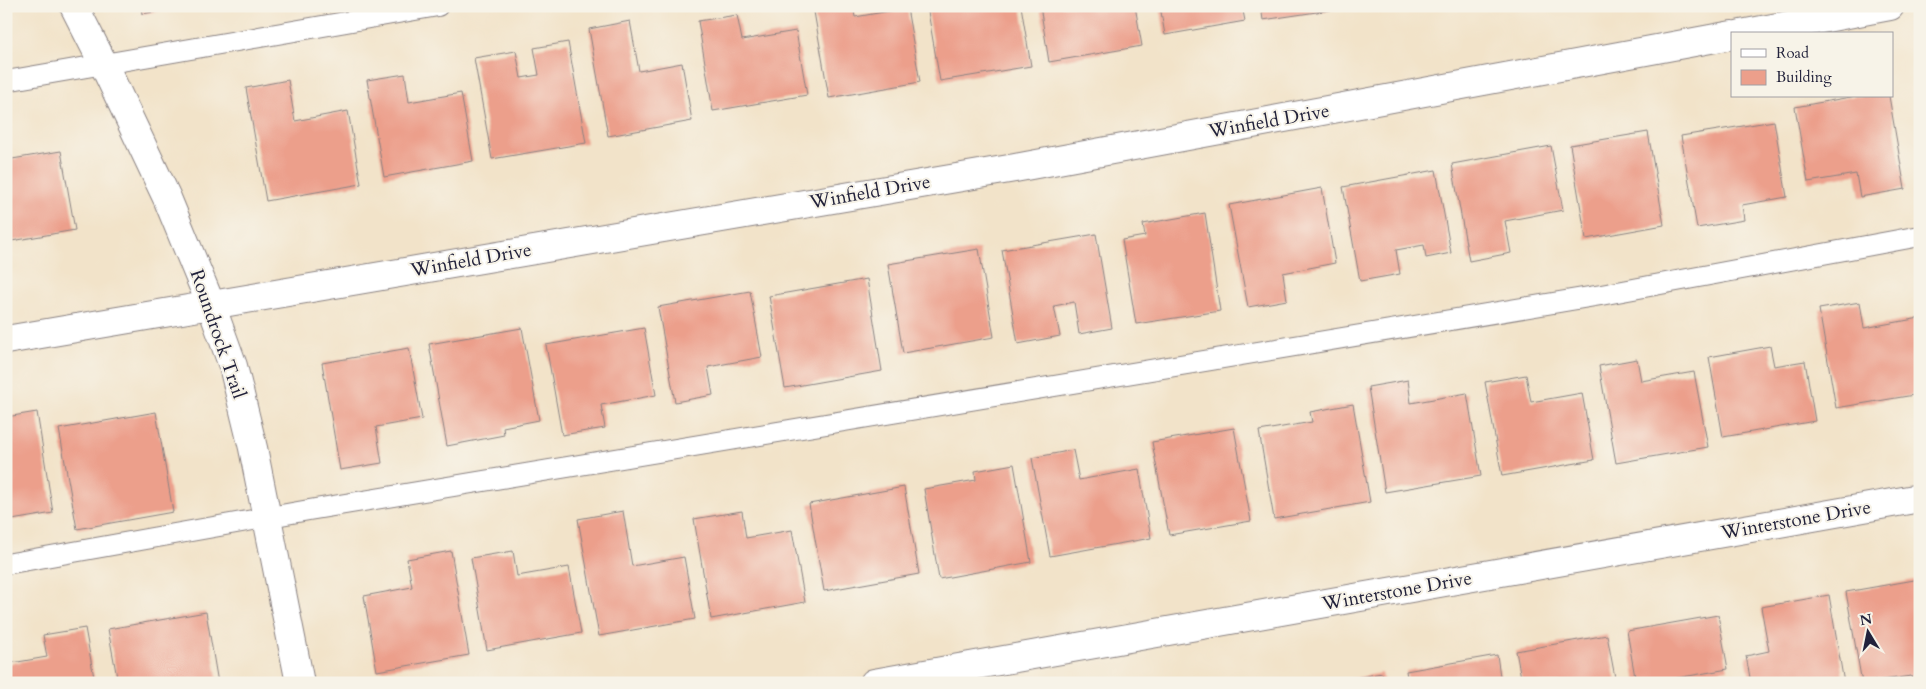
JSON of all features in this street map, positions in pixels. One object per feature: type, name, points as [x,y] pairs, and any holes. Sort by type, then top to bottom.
[{"type":"street","name":"Roundrock Trail","points":[[74,6],[167,198],[211,305],[233,366],[253,448],[300,683]]},
{"type":"street","points":[[1752,32],[1890,6]]},
{"type":"street","name":"Winfield Drive","points":[[6,340],[1015,168],[1731,36]]},
{"type":"street","name":"Winterstone Drive","points":[[874,683],[1920,498]]},
{"type":"lane","points":[[6,81],[438,6]]},
{"type":"lane","points":[[6,564],[1069,382],[1601,295],[1920,236]]},
{"type":"building","points":[[141,6],[181,6],[181,7],[142,14]]},
{"type":"building","points":[[813,6],[853,6],[855,17],[907,8],[920,82],[829,98]]},
{"type":"building","points":[[927,6],[1021,6],[1031,66],[940,81]]},
{"type":"building","points":[[1040,6],[1135,6],[1142,46],[1049,62]]},
{"type":"building","points":[[1160,6],[1242,6],[1245,21],[1165,35]]},
{"type":"building","points":[[1261,6],[1350,6],[1350,7],[1263,20]]},
{"type":"building","points":[[737,15],[742,40],[796,31],[807,95],[713,111],[698,21]]},
{"type":"building","points":[[630,21],[639,71],[682,63],[692,121],[608,136],[589,29]]},
{"type":"building","points":[[568,42],[586,143],[492,159],[474,58],[516,51],[521,78],[539,75],[534,48]]},
{"type":"building","points":[[405,74],[409,102],[461,93],[473,161],[384,177],[367,80]]},
{"type":"building","points":[[288,80],[295,121],[348,111],[361,184],[266,201],[246,88]]},
{"type":"building","points":[[1845,98],[1889,98],[1905,189],[1860,197],[1856,174],[1808,182],[1795,107]]},
{"type":"building","points":[[1774,121],[1787,197],[1742,205],[1744,220],[1697,228],[1681,136]]},
{"type":"building","points":[[1648,132],[1664,225],[1586,239],[1570,145]]},
{"type":"building","points":[[1551,146],[1563,210],[1505,221],[1511,253],[1469,261],[1452,164]]},
{"type":"building","points":[[61,151],[75,230],[6,242],[6,160]]},
{"type":"building","points":[[1436,170],[1451,253],[1426,258],[1424,245],[1396,250],[1400,274],[1360,281],[1343,187]]},
{"type":"building","points":[[1322,188],[1335,263],[1283,273],[1287,300],[1248,307],[1229,205]]},
{"type":"building","points":[[1205,213],[1220,311],[1136,324],[1122,240],[1145,236],[1143,224]]},
{"type":"building","points":[[1096,234],[1112,328],[1079,334],[1074,302],[1054,306],[1060,336],[1018,344],[1002,250]]},
{"type":"building","points":[[979,249],[994,337],[903,353],[888,264]]},
{"type":"building","points":[[867,279],[882,371],[785,388],[769,296]]},
{"type":"building","points":[[750,291],[762,357],[708,367],[713,395],[675,402],[658,307]]},
{"type":"building","points":[[1860,302],[1864,328],[1920,318],[1920,394],[1836,408],[1819,309]]},
{"type":"building","points":[[522,328],[539,420],[503,427],[504,435],[447,446],[429,344]]},
{"type":"building","points":[[644,328],[656,395],[601,405],[605,428],[562,435],[546,345]]},
{"type":"building","points":[[1770,346],[1774,366],[1805,361],[1815,421],[1723,437],[1709,357]]},
{"type":"building","points":[[409,348],[422,419],[376,427],[382,463],[340,470],[322,363]]},
{"type":"building","points":[[1637,359],[1641,381],[1694,372],[1708,447],[1616,463],[1599,366]]},
{"type":"building","points":[[1526,375],[1531,402],[1582,393],[1594,460],[1502,476],[1485,382]]},
{"type":"building","points":[[1408,380],[1411,403],[1467,393],[1481,476],[1385,492],[1368,387]]},
{"type":"building","points":[[1353,404],[1370,502],[1274,519],[1259,431],[1312,422],[1310,412]]},
{"type":"building","points":[[37,412],[53,513],[6,521],[6,417]]},
{"type":"building","points":[[156,412],[173,512],[77,529],[59,429]]},
{"type":"building","points":[[1234,428],[1251,521],[1169,535],[1152,442]]},
{"type":"building","points":[[1073,450],[1079,480],[1139,469],[1151,538],[1050,556],[1032,458]]},
{"type":"building","points":[[1014,464],[1031,562],[939,579],[924,489],[976,480],[975,471]]},
{"type":"building","points":[[904,487],[919,574],[824,591],[809,504]]},
{"type":"building","points":[[623,511],[632,566],[684,557],[695,619],[599,636],[578,519]]},
{"type":"building","points":[[742,511],[746,538],[792,530],[805,602],[711,619],[694,519]]},
{"type":"building","points":[[451,551],[469,655],[377,671],[364,596],[412,587],[407,559]]},
{"type":"building","points":[[513,551],[517,576],[569,567],[581,633],[487,650],[471,558]]},
{"type":"building","points":[[1920,579],[1920,678],[1912,680],[1911,676],[1862,683],[1846,592]]},
{"type":"building","points":[[1829,595],[1844,683],[1751,683],[1746,656],[1769,651],[1761,607]]},
{"type":"building","points":[[206,612],[218,683],[118,683],[108,629]]},
{"type":"building","points":[[1718,615],[1728,669],[1677,678],[1678,683],[1636,683],[1627,631]]},
{"type":"building","points":[[85,628],[95,683],[6,683],[6,664],[47,657],[43,635]]},
{"type":"building","points":[[1607,635],[1616,683],[1522,683],[1516,651]]},
{"type":"building","points":[[1497,655],[1501,683],[1408,683],[1406,671]]},
{"type":"building","points":[[1382,673],[1384,683],[1334,683],[1334,682]]}]
